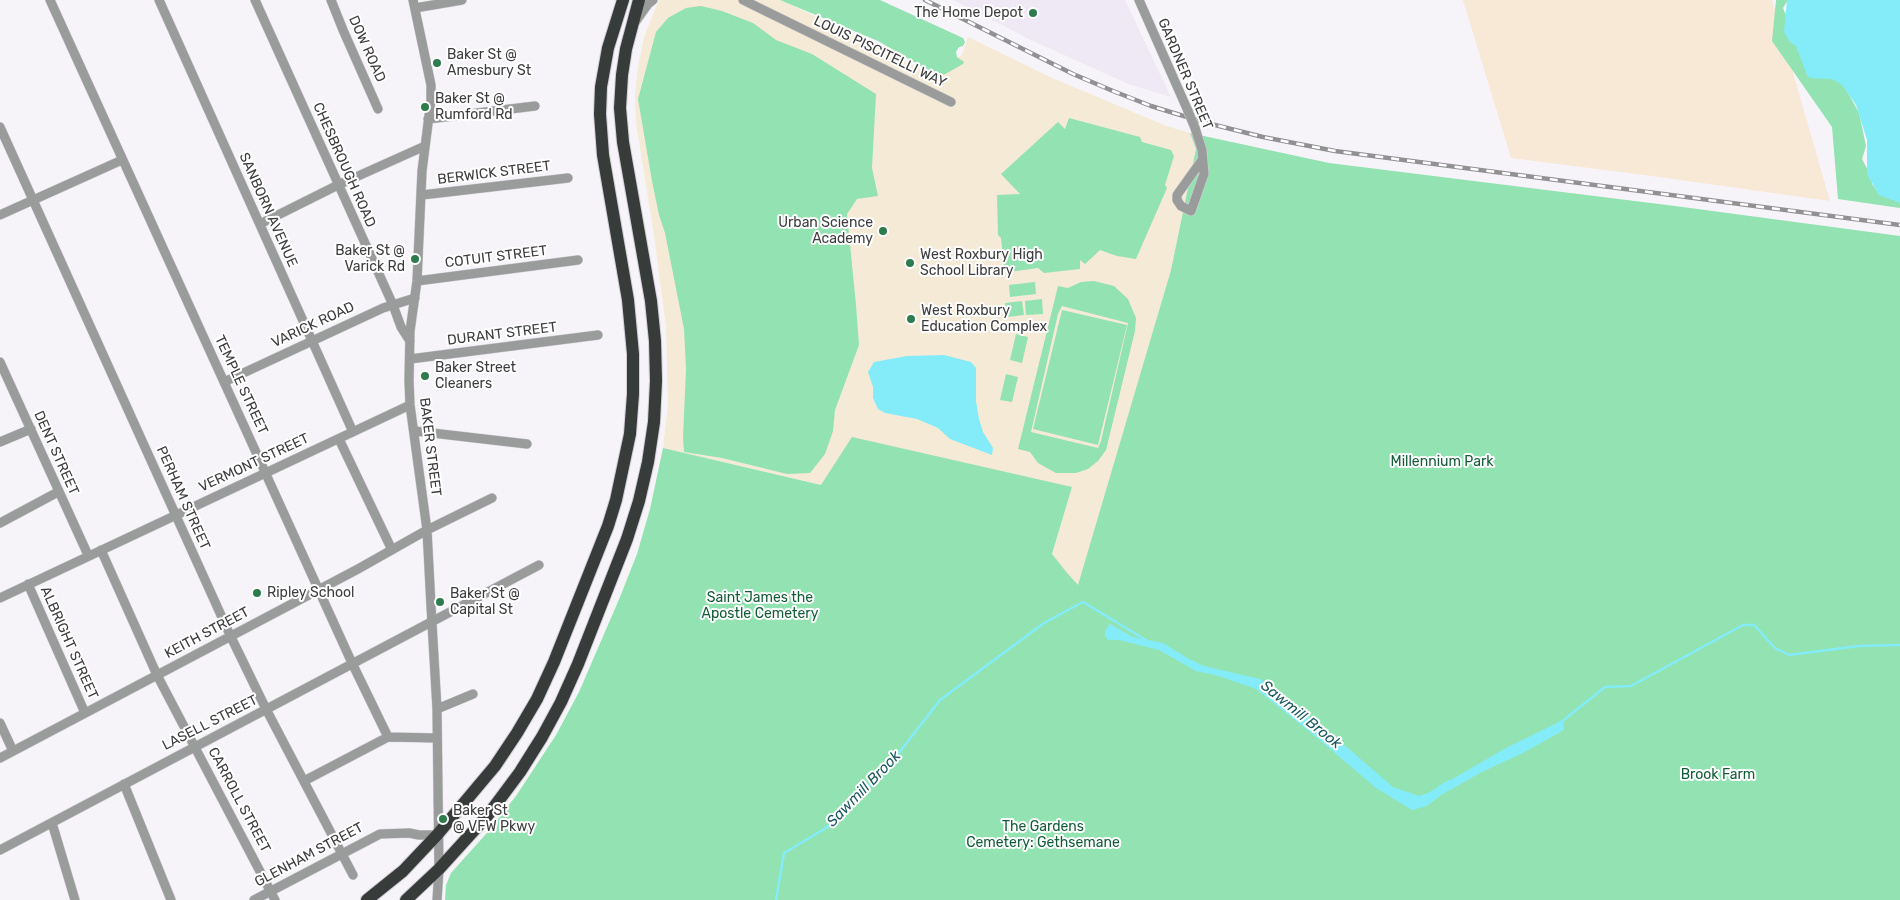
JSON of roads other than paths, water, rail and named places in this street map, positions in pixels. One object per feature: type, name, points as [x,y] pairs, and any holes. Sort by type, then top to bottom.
[{"type":"highway","points":[[367,900],[403,870],[437,835],[495,766],[531,710],[562,644],[613,512],[628,447],[634,387],[631,327],[603,155],[600,114],[605,61],[613,27],[623,0]]},
{"type":"highway","points":[[407,900],[475,830],[528,760],[548,726],[578,664],[631,527],[648,462],[656,395],[654,334],[621,116],[622,75],[630,29],[639,0]]},
{"type":"highway","points":[[622,263],[644,260]]},
{"type":"highway","points":[[407,900],[412,898],[424,900]]},
{"type":"street","name":"TEMPLE STREET","points":[[50,0],[318,590],[388,737]]},
{"type":"street","name":"SANBORN AVENUE","points":[[159,0],[353,432]]},
{"type":"street","name":"CHESBROUGH ROAD","points":[[255,0],[393,305],[401,327],[410,341]]},
{"type":"street","name":"DOW ROAD","points":[[331,0],[346,39],[378,109]]},
{"type":"street","points":[[414,4],[462,0]]},
{"type":"street","points":[[630,29],[653,0]]},
{"type":"street","name":"LOUIS PISCITELLI WAY","points":[[743,0],[950,102]]},
{"type":"street","name":"GARDNER STREET","points":[[1139,0],[1188,111],[1202,150],[1204,174],[1191,212],[1181,206],[1177,200],[1178,194],[1202,160]]},
{"type":"street","name":"BAKER STREET","points":[[414,4],[431,85],[422,171],[418,281],[410,341],[410,405],[427,530],[432,620],[437,738],[439,869],[437,900]]},
{"type":"street","points":[[428,119],[535,106]]},
{"type":"street","name":"PERHAM STREET","points":[[0,128],[230,635],[266,709],[353,874]]},
{"type":"street","points":[[260,224],[338,185],[425,146]]},
{"type":"street","points":[[0,216],[122,160]]},
{"type":"street","name":"BERWICK STREET","points":[[422,195],[568,178]]},
{"type":"street","name":"COTUIT STREET","points":[[418,281],[578,260]]},
{"type":"street","name":"VARICK ROAD","points":[[224,382],[393,305],[415,298]]},
{"type":"street","name":"DURANT STREET","points":[[410,359],[598,335]]},
{"type":"street","name":"DENT STREET","points":[[1,366],[88,555]]},
{"type":"street","name":"VERMONT STREET","points":[[0,598],[410,405]]},
{"type":"street","points":[[0,442],[31,429]]},
{"type":"street","points":[[415,432],[527,444]]},
{"type":"street","points":[[339,439],[392,550]]},
{"type":"street","points":[[0,523],[58,492]]},
{"type":"street","name":"KEITH STREET","points":[[0,758],[318,590],[427,530],[492,498]]},
{"type":"street","name":"CARROLL STREET","points":[[101,550],[157,675],[275,900]]},
{"type":"street","name":"LASELL STREET","points":[[0,850],[539,564]]},
{"type":"street","name":"ALBRIGHT STREET","points":[[28,584],[85,712]]},
{"type":"street","points":[[436,710],[473,694]]},
{"type":"street","points":[[0,723],[13,751]]},
{"type":"street","points":[[304,781],[388,737],[437,738]]},
{"type":"street","points":[[124,784],[171,900]]},
{"type":"street","points":[[52,823],[74,900]]},
{"type":"street","name":"GLENHAM STREET","points":[[254,900],[380,834],[409,833],[437,835]]},
{"type":"water","points":[[1787,0],[1900,0],[1900,203],[1879,195],[1867,174],[1867,140],[1856,105],[1848,93],[1841,84],[1832,79],[1810,78],[1807,75],[1796,46],[1790,42],[1784,32]]},
{"type":"water","points":[[944,355],[971,362],[976,368],[976,401],[979,419],[983,432],[993,448],[992,455],[950,439],[938,428],[917,419],[885,413],[878,409],[873,398],[873,387],[868,372],[874,362],[907,356]]},
{"type":"water","points":[[1110,624],[1133,637],[1163,643],[1204,666],[1260,679],[1349,749],[1393,787],[1419,796],[1428,793],[1506,748],[1563,720],[1564,730],[1523,753],[1482,772],[1441,795],[1427,806],[1412,810],[1376,788],[1256,689],[1219,676],[1196,671],[1159,650],[1119,640],[1108,640],[1105,636],[1105,631]]},
{"type":"waterway","name":"Sawmill Brook","points":[[776,900],[784,853],[826,828],[887,768],[940,700],[1044,623],[1083,602],[1146,640]]},
{"type":"waterway","name":"Sawmill Brook","points":[[1560,723],[1605,687],[1631,686],[1743,625],[1754,625],[1775,648],[1789,655],[1859,646],[1900,645]]},
{"type":"waterway","name":"Sawmill Brook","points":[[1439,787],[1449,781]]},
{"type":"railway","points":[[925,0],[1073,74],[1113,91],[1151,106],[1203,122],[1263,137],[1335,151],[1900,225]]},
{"type":"place","name":"The Home Depot","points":[[1033,13]]},
{"type":"place","name":"Baker St @ Amesbury St","points":[[437,63]]},
{"type":"place","name":"Baker St @ Rumford Rd","points":[[425,107]]},
{"type":"place","name":"Urban Science Academy","points":[[883,231]]},
{"type":"place","name":"Baker St @ Varick Rd","points":[[415,259]]},
{"type":"place","name":"West Roxbury High School Library","points":[[910,263]]},
{"type":"place","name":"West Roxbury Education Complex","points":[[911,319]]},
{"type":"place","name":"Baker Street Cleaners","points":[[425,376]]},
{"type":"place","name":"Ripley School","points":[[257,593]]},
{"type":"place","name":"Baker St @ Capital St","points":[[440,602]]},
{"type":"place","name":"Baker St @ VFW Pkwy","points":[[443,819]]},
{"type":"park label","name":"Millennium Park","points":[[1442,462]]},
{"type":"park label","name":"Saint James the Apostle Cemetery","points":[[760,606]]},
{"type":"park label","name":"Brook Farm","points":[[1718,775]]},
{"type":"park label","name":"The Gardens Cemetery: Gethsemane","points":[[1043,836]]}]
